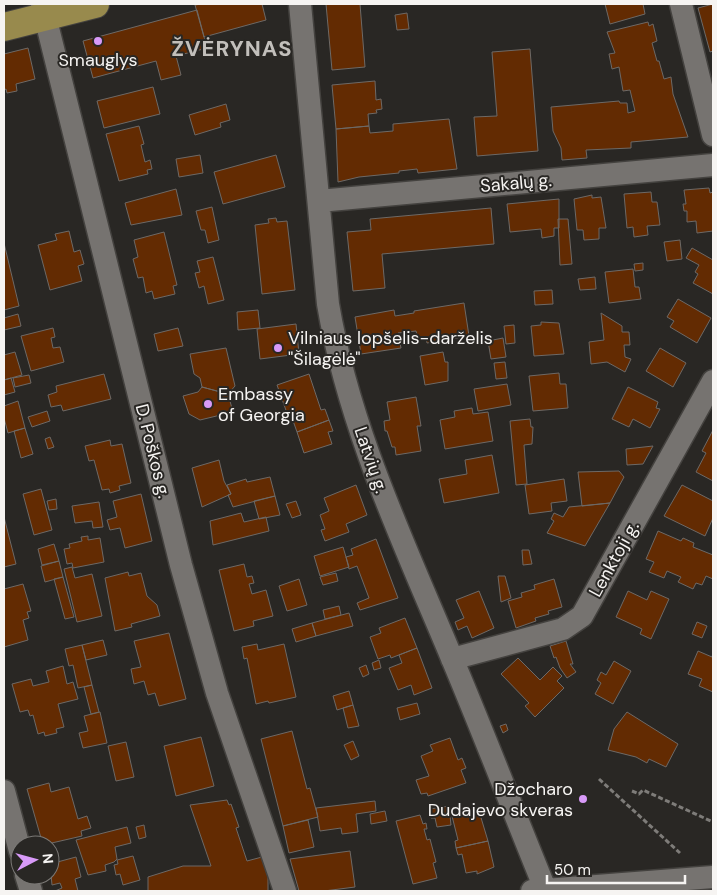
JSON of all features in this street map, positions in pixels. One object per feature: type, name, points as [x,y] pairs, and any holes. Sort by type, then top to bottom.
[{"type":"main road","points":[[4,27],[43,10],[95,4]]},
{"type":"street","name":"Latvių g.","points":[[300,4],[328,304],[332,331],[350,402],[377,483],[452,659],[540,891]]},
{"type":"street","points":[[681,4],[713,135]]},
{"type":"street","name":"D. Poškos g.","points":[[43,10],[181,565],[217,692],[284,891]]},
{"type":"street","name":"Sakalų g.","points":[[318,201],[713,165]]},
{"type":"street","name":"Lenktoji g.","points":[[452,659],[563,629],[582,616],[713,381]]},
{"type":"street","points":[[4,791],[16,835]]},
{"type":"street","points":[[540,891],[713,877]]},
{"type":"path","points":[[598,779],[680,854]]},
{"type":"path","points":[[632,791],[639,794],[643,790],[713,822]]},
{"type":"building","points":[[262,4],[266,20],[204,37],[195,5]]},
{"type":"building","points":[[326,4],[360,4],[365,67],[332,70]]},
{"type":"building","points":[[605,4],[643,4],[645,14],[610,24]]},
{"type":"building","points":[[713,4],[713,51],[710,52],[698,8]]},
{"type":"building","points":[[197,10],[207,48],[176,56],[181,75],[161,80],[156,61],[93,78],[83,41]]},
{"type":"building","points":[[407,13],[409,29],[397,30],[395,15]]},
{"type":"building","points":[[648,22],[649,26],[653,24],[657,41],[652,43],[657,61],[659,61],[664,79],[671,77],[673,94],[688,137],[631,142],[631,148],[586,150],[587,158],[562,160],[561,148],[553,131],[551,107],[619,101],[620,103],[627,103],[628,113],[635,111],[630,90],[623,91],[619,67],[612,69],[609,54],[615,53],[607,32]]},
{"type":"building","points":[[28,48],[35,79],[16,84],[17,91],[7,93],[6,89],[4,90],[4,54]]},
{"type":"building","points":[[530,49],[538,151],[477,156],[474,117],[497,116],[492,52]]},
{"type":"building","points":[[375,81],[376,100],[381,99],[382,109],[376,110],[377,113],[368,114],[369,126],[336,129],[332,85]]},
{"type":"building","points":[[153,87],[160,114],[104,128],[97,101]]},
{"type":"building","points":[[226,104],[230,120],[220,123],[221,127],[195,135],[189,115]]},
{"type":"building","points":[[449,119],[457,169],[418,173],[417,169],[399,171],[399,173],[359,177],[338,182],[336,129],[369,126],[370,133],[393,131],[393,124]]},
{"type":"building","points":[[139,126],[144,144],[141,145],[145,162],[150,160],[152,169],[147,170],[148,174],[119,181],[106,134]]},
{"type":"building","points":[[200,155],[203,173],[179,177],[176,159]]},
{"type":"building","points":[[276,155],[285,187],[223,204],[214,172]]},
{"type":"building","points":[[709,188],[710,193],[713,192],[713,231],[697,233],[696,221],[687,222],[687,211],[684,211],[683,204],[686,204],[684,190]]},
{"type":"building","points":[[176,189],[182,215],[131,225],[125,203]]},
{"type":"building","points":[[651,192],[652,202],[657,202],[660,225],[647,226],[648,235],[634,237],[633,227],[627,228],[624,194]]},
{"type":"building","points":[[592,195],[592,198],[601,197],[606,228],[599,228],[599,239],[584,240],[583,230],[577,230],[574,199]]},
{"type":"building","points":[[559,199],[559,228],[554,228],[554,236],[542,238],[541,229],[510,232],[507,204]]},
{"type":"building","points":[[212,207],[219,240],[208,243],[205,230],[201,230],[196,211]]},
{"type":"building","points":[[491,208],[494,244],[382,254],[385,288],[353,291],[347,232],[371,230],[370,219]]},
{"type":"building","points":[[276,218],[277,222],[287,221],[295,290],[262,294],[255,225],[269,223],[268,219]]},
{"type":"building","points":[[558,219],[568,219],[572,264],[560,265]]},
{"type":"building","points":[[69,231],[74,252],[80,250],[84,264],[78,266],[82,281],[50,290],[38,245],[57,240],[55,234]]},
{"type":"building","points":[[164,232],[177,285],[173,286],[175,294],[154,299],[152,291],[146,293],[143,277],[138,278],[133,259],[138,257],[134,240]]},
{"type":"building","points":[[680,240],[682,259],[667,261],[664,242]]},
{"type":"building","points":[[4,243],[19,306],[4,310]]},
{"type":"building","points":[[692,248],[713,260],[713,294],[693,283],[698,274],[695,272],[699,265],[686,258]]},
{"type":"building","points":[[213,257],[224,300],[208,304],[204,286],[199,288],[195,273],[200,272],[197,261]]},
{"type":"building","points":[[643,263],[643,270],[635,271],[634,264]]},
{"type":"building","points":[[633,269],[635,287],[639,287],[641,299],[609,303],[605,272]]},
{"type":"building","points":[[595,277],[596,289],[580,290],[578,279]]},
{"type":"building","points":[[552,290],[553,304],[535,305],[534,291]]},
{"type":"building","points":[[678,299],[711,318],[697,343],[670,327],[674,321],[667,317]]},
{"type":"building","points":[[464,303],[469,336],[427,343],[426,338],[418,339],[416,331],[398,333],[401,348],[361,354],[355,317],[394,310],[395,316]]},
{"type":"building","points":[[258,310],[260,328],[238,330],[237,312]]},
{"type":"building","points":[[601,313],[622,326],[622,332],[629,332],[630,345],[624,345],[625,357],[631,359],[625,372],[607,362],[591,364],[589,342],[604,340]]},
{"type":"building","points":[[18,314],[21,326],[4,330],[4,318]]},
{"type":"building","points":[[541,322],[559,323],[564,354],[534,356],[531,326],[541,325]]},
{"type":"building","points":[[296,324],[299,354],[260,359],[257,329]]},
{"type":"building","points":[[514,325],[515,343],[506,344],[504,326]]},
{"type":"building","points":[[53,328],[55,337],[51,338],[53,348],[60,347],[64,362],[31,371],[21,336]]},
{"type":"building","points":[[178,328],[183,346],[158,351],[154,334]]},
{"type":"building","points":[[503,338],[506,357],[491,359],[488,341]]},
{"type":"building","points":[[226,348],[235,386],[228,394],[202,387],[200,378],[194,374],[190,354]]},
{"type":"building","points":[[660,348],[686,363],[673,387],[646,371]]},
{"type":"building","points":[[15,352],[22,375],[4,380],[4,355]]},
{"type":"building","points":[[443,352],[445,362],[448,362],[448,381],[425,385],[420,356]]},
{"type":"building","points":[[505,362],[507,378],[496,379],[494,363]]},
{"type":"building","points":[[559,373],[560,384],[566,384],[568,408],[533,411],[529,376]]},
{"type":"building","points":[[104,374],[111,399],[63,411],[61,405],[51,407],[48,395],[57,392],[56,386]]},
{"type":"building","points":[[309,374],[321,410],[325,409],[329,420],[297,432],[291,415],[288,416],[277,385]]},
{"type":"building","points":[[29,375],[31,383],[15,387],[13,378]]},
{"type":"building","points":[[11,378],[15,392],[4,395],[4,380]]},
{"type":"building","points":[[507,384],[511,405],[478,411],[474,389]]},
{"type":"building","name":"Embassy of Georgia","points":[[202,387],[228,394],[233,412],[200,420],[189,414],[183,396],[198,392]]},
{"type":"building","points":[[628,387],[658,402],[656,408],[660,409],[650,428],[633,419],[629,427],[612,419]]},
{"type":"building","points":[[416,397],[421,426],[417,426],[421,451],[396,455],[395,447],[392,447],[387,431],[385,431],[384,421],[390,420],[387,402]]},
{"type":"building","points":[[18,401],[25,428],[8,433],[4,418],[4,406]]},
{"type":"building","points":[[472,408],[473,414],[488,412],[493,441],[445,449],[440,420],[455,417],[454,411]]},
{"type":"building","points":[[47,411],[50,421],[32,427],[28,417]]},
{"type":"building","points":[[530,419],[531,427],[533,427],[532,444],[524,445],[527,484],[516,485],[510,421]]},
{"type":"building","points":[[329,420],[333,431],[328,432],[332,444],[304,453],[297,432]]},
{"type":"building","points":[[25,428],[33,454],[21,458],[14,431]]},
{"type":"building","points":[[713,430],[713,481],[696,472],[706,453],[702,451]]},
{"type":"building","points":[[50,437],[54,447],[48,449],[45,439]]},
{"type":"building","points":[[110,440],[111,446],[122,444],[131,483],[119,486],[120,490],[110,493],[109,489],[102,490],[94,460],[89,461],[85,446]]},
{"type":"building","points":[[653,446],[643,464],[627,465],[626,449]]},
{"type":"building","points":[[492,455],[499,493],[444,503],[439,479],[467,474],[465,460]]},
{"type":"building","points":[[219,460],[224,481],[231,494],[202,507],[192,468]]},
{"type":"building","points":[[619,471],[624,477],[610,503],[582,506],[578,472]]},
{"type":"building","points":[[270,477],[275,496],[233,507],[228,495],[231,494],[227,485],[246,479],[247,482]]},
{"type":"building","points":[[564,479],[567,501],[551,503],[552,511],[529,514],[525,485]]},
{"type":"building","points":[[356,485],[367,515],[346,524],[349,532],[325,541],[321,530],[325,529],[320,515],[329,511],[324,498]]},
{"type":"building","points":[[682,485],[713,501],[713,518],[705,536],[664,516]]},
{"type":"building","points":[[41,489],[52,530],[34,535],[23,494]]},
{"type":"building","points":[[141,494],[152,541],[125,548],[120,528],[110,530],[107,520],[117,517],[113,501]]},
{"type":"building","points":[[275,496],[280,515],[259,519],[254,501]]},
{"type":"building","points":[[56,499],[57,509],[49,510],[47,501]]},
{"type":"building","points":[[296,501],[301,515],[292,518],[286,504]]},
{"type":"building","points":[[99,502],[103,527],[93,528],[92,521],[75,523],[72,506]]},
{"type":"building","points":[[610,503],[585,546],[547,533],[554,521],[551,519],[554,513],[563,517],[569,507]]},
{"type":"building","points":[[241,513],[244,522],[266,517],[269,531],[213,545],[210,521]]},
{"type":"building","points":[[4,517],[16,564],[4,567]]},
{"type":"building","points":[[658,531],[681,541],[683,538],[694,543],[693,547],[713,555],[713,579],[706,576],[702,585],[696,583],[693,589],[678,582],[681,577],[667,571],[664,578],[649,572],[654,562],[646,559]]},
{"type":"building","points":[[88,536],[88,540],[100,538],[104,562],[73,568],[72,563],[67,564],[64,549],[70,548],[69,544],[82,541],[81,537]]},
{"type":"building","points":[[376,539],[398,598],[360,610],[357,603],[369,598],[357,566],[349,569],[346,557],[353,555],[351,549]]},
{"type":"building","points":[[54,544],[59,561],[42,565],[38,549]]},
{"type":"building","points":[[343,547],[349,567],[320,576],[314,556]]},
{"type":"building","points":[[522,550],[529,550],[532,564],[523,565]]},
{"type":"building","points":[[59,561],[63,577],[45,582],[41,566]]},
{"type":"building","points":[[244,564],[247,577],[252,576],[254,583],[249,584],[252,594],[266,590],[273,616],[253,621],[254,626],[234,631],[219,570]]},
{"type":"building","points":[[72,567],[75,578],[92,574],[102,616],[77,622],[64,569]]},
{"type":"building","points":[[128,572],[129,576],[141,573],[147,596],[157,605],[160,616],[131,624],[132,627],[115,631],[105,578]]},
{"type":"building","points":[[336,573],[338,581],[323,585],[320,577]]},
{"type":"building","points":[[498,576],[505,576],[511,598],[501,602]]},
{"type":"building","points":[[63,577],[74,617],[65,619],[54,579]]},
{"type":"building","points":[[299,579],[307,605],[287,611],[279,586]]},
{"type":"building","points":[[554,579],[562,607],[548,611],[549,614],[535,618],[536,621],[516,628],[508,601],[522,597],[521,593],[535,589],[534,585]]},
{"type":"building","points":[[23,584],[31,611],[27,612],[29,618],[23,620],[28,640],[4,647],[4,589]]},
{"type":"building","points":[[479,591],[494,628],[472,638],[467,626],[458,630],[455,622],[464,618],[456,600]]},
{"type":"building","points":[[628,591],[647,600],[651,591],[669,599],[651,639],[640,634],[642,629],[616,617]]},
{"type":"building","points":[[339,606],[341,615],[325,619],[323,610]]},
{"type":"building","points":[[349,613],[353,626],[316,636],[312,623]]},
{"type":"building","points":[[405,618],[417,648],[391,658],[390,655],[378,659],[370,637],[381,633],[379,628]]},
{"type":"building","points":[[697,622],[707,626],[702,638],[692,634]]},
{"type":"building","points":[[312,623],[316,636],[296,642],[292,629]]},
{"type":"building","points":[[169,633],[186,699],[159,706],[155,693],[148,695],[144,681],[134,684],[131,669],[141,667],[134,641]]},
{"type":"building","points":[[103,640],[107,655],[86,660],[82,645]]},
{"type":"building","points":[[566,641],[573,664],[570,664],[576,672],[567,678],[560,668],[556,657],[554,658],[550,646]]},
{"type":"building","points":[[257,644],[258,650],[284,644],[296,697],[256,704],[247,658],[244,659],[242,647]]},
{"type":"building","points":[[82,645],[92,685],[78,688],[73,665],[69,666],[65,649]]},
{"type":"building","points":[[417,648],[432,688],[414,695],[411,685],[398,690],[389,668],[402,663],[399,655]]},
{"type":"building","points":[[698,651],[712,657],[713,653],[713,692],[699,686],[702,679],[688,674]]},
{"type":"building","points":[[518,658],[540,680],[553,667],[562,676],[557,681],[564,688],[535,717],[525,706],[529,703],[501,674]]},
{"type":"building","points":[[379,660],[381,668],[374,670],[372,663]]},
{"type":"building","points":[[614,661],[631,671],[613,704],[595,694],[601,683],[597,680],[601,672],[606,675]]},
{"type":"building","points":[[366,665],[369,674],[363,677],[359,668]]},
{"type":"building","points":[[63,666],[67,684],[73,682],[78,699],[58,704],[64,727],[56,729],[57,733],[45,736],[44,732],[38,734],[33,715],[30,716],[28,710],[20,712],[12,684],[31,679],[33,686],[49,682],[46,671]]},
{"type":"building","points":[[92,685],[99,712],[91,714],[84,687]]},
{"type":"building","points":[[349,691],[353,705],[337,710],[333,696]]},
{"type":"building","points":[[417,703],[420,714],[400,720],[397,708]]},
{"type":"building","points":[[353,705],[359,726],[348,728],[343,708]]},
{"type":"building","points":[[100,712],[107,743],[83,748],[79,733],[88,731],[84,716]]},
{"type":"building","points":[[627,712],[678,744],[666,767],[649,759],[647,763],[636,757],[608,750],[614,729]]},
{"type":"building","points":[[506,724],[508,730],[503,733],[500,726]]},
{"type":"building","points":[[292,731],[307,789],[310,788],[318,817],[283,826],[261,739]]},
{"type":"building","points":[[201,737],[214,786],[176,796],[164,746]]},
{"type":"building","points":[[450,738],[458,760],[462,758],[466,768],[461,770],[466,783],[428,796],[427,793],[421,794],[416,780],[429,776],[421,756],[433,751],[430,745]]},
{"type":"building","points":[[353,741],[359,756],[351,760],[344,745]]},
{"type":"building","points":[[126,742],[134,777],[116,781],[108,746]]},
{"type":"building","points":[[49,783],[51,792],[69,787],[78,819],[87,816],[91,828],[81,831],[82,836],[60,841],[60,835],[40,835],[27,789]]},
{"type":"building","points":[[227,800],[229,805],[231,804],[239,827],[236,828],[247,861],[262,857],[268,877],[268,891],[148,891],[148,877],[183,866],[211,866],[190,805]]},
{"type":"building","points":[[375,801],[376,811],[356,814],[358,832],[342,834],[341,828],[320,831],[316,808]]},
{"type":"building","points":[[449,806],[451,825],[437,827],[435,818],[431,818],[430,809]]},
{"type":"building","points":[[385,811],[387,821],[371,824],[370,814]]},
{"type":"building","points":[[479,811],[488,841],[456,848],[455,841],[458,840],[452,816],[463,813],[463,816]]},
{"type":"building","points":[[420,815],[423,824],[426,823],[427,829],[424,829],[427,840],[430,839],[436,862],[433,863],[437,878],[413,884],[396,821]]},
{"type":"building","points":[[308,820],[314,847],[289,853],[283,826]]},
{"type":"building","points":[[144,825],[146,837],[139,839],[136,827]]},
{"type":"building","points":[[127,827],[131,843],[115,847],[117,859],[105,865],[106,871],[88,875],[76,840]]},
{"type":"building","points":[[488,841],[494,867],[477,874],[477,871],[466,873],[462,854],[458,855],[456,848]]},
{"type":"building","points":[[350,851],[355,887],[324,891],[299,891],[290,859]]},
{"type":"building","points":[[133,856],[140,880],[123,885],[120,874],[116,875],[114,865],[118,864],[117,860]]},
{"type":"building","points":[[76,857],[81,877],[75,879],[78,891],[55,891],[62,888],[60,883],[60,861]]},
{"type":"place","name":"Smauglys","points":[[98,41]]},
{"type":"place","name":"Vilniaus lopšelis-darželis \"Šilagėlė\"","points":[[278,348]]},
{"type":"place","name":"Embassy of Georgia","points":[[208,404]]},
{"type":"place","name":"Džocharo Dudajevo skveras","points":[[583,799]]},
{"type":"district","name":"ŽVĖRYNAS","points":[[232,48]]}]
